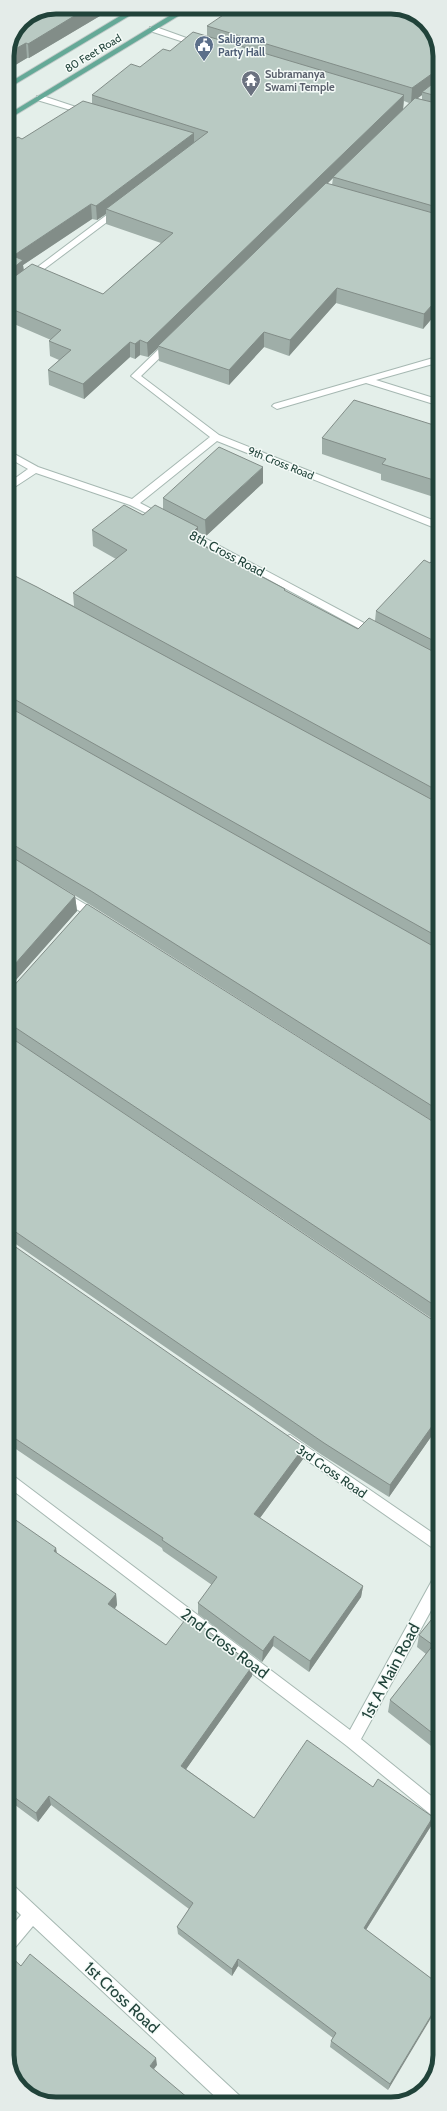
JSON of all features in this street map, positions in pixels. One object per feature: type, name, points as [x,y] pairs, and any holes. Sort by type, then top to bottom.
[{"type":"main road","name":"80 Feet Road","points":[[14,83],[128,14]]},
{"type":"main road","name":"80 Feet Road","points":[[14,114],[179,14]]},
{"type":"street","points":[[153,30],[206,46]]},
{"type":"street","points":[[40,98],[99,116]]},
{"type":"street","points":[[14,289],[127,204]]},
{"type":"street","name":"9th Cross Road","points":[[176,338],[136,376],[216,437],[433,524]]},
{"type":"street","points":[[277,406],[433,361]]},
{"type":"street","points":[[365,380],[433,401]]},
{"type":"street","points":[[133,503],[216,437]]},
{"type":"street","name":"8th Cross Road","points":[[14,457],[35,469],[133,503],[384,638]]},
{"type":"street","points":[[14,484],[35,469]]},
{"type":"street","points":[[54,889],[107,923]]},
{"type":"street","points":[[77,922],[87,910]]},
{"type":"street","name":"3rd Cross Road","points":[[276,1432],[433,1541]]},
{"type":"street","name":"2nd Cross Road","points":[[14,1482],[352,1741],[433,1807]]},
{"type":"street","name":"1st A Main Road","points":[[352,1741],[433,1593]]},
{"type":"street","name":"1st Cross Road","points":[[14,1897],[228,2097]]},
{"type":"street","points":[[14,1936],[32,1914]]},
{"type":"building","points":[[56,14],[77,14],[28,44],[26,43],[15,49],[17,40],[26,26],[40,17]]},
{"type":"building","points":[[225,14],[402,15],[410,18],[421,26],[429,37],[433,50],[433,73],[412,88],[207,26]]},
{"type":"building","points":[[193,32],[404,95],[147,343],[140,340],[135,344],[130,342],[83,384],[48,370],[71,350],[49,341],[61,330],[14,310],[14,277],[32,264],[103,294],[173,233],[106,209],[208,132],[92,95],[131,64],[140,67],[163,49],[170,51]]},
{"type":"building","points":[[433,83],[433,95],[422,92]]},
{"type":"building","points":[[415,98],[433,102],[433,206],[333,177]]},
{"type":"building","points":[[83,101],[194,133],[96,206],[91,204],[14,255],[14,140],[18,137],[22,139]]},
{"type":"building","points":[[326,183],[433,213],[433,304],[424,314],[337,288],[290,340],[264,332],[229,370],[158,346]]},
{"type":"building","points":[[14,256],[23,260],[14,267]]},
{"type":"building","points":[[354,400],[433,425],[433,480],[382,464],[386,459],[322,438]]},
{"type":"building","points":[[219,447],[263,467],[205,520],[163,498]]},
{"type":"building","points":[[124,505],[143,515],[155,505],[198,527],[189,536],[191,537],[189,538],[358,629],[369,618],[433,651],[433,788],[73,593],[127,550],[92,530]]},
{"type":"building","points":[[424,560],[430,563],[433,560],[433,640],[376,611]]},
{"type":"building","points":[[14,576],[433,800],[433,934],[14,699]]},
{"type":"building","points":[[14,710],[433,946],[433,1107],[91,891],[14,845]]},
{"type":"building","points":[[14,858],[75,896],[14,965]]},
{"type":"building","points":[[87,904],[433,1122],[433,1304],[14,1027],[14,986]]},
{"type":"building","points":[[14,1040],[433,1320],[433,1425],[390,1485],[324,1443],[14,1231]]},
{"type":"building","points":[[14,1246],[304,1447],[254,1514],[363,1586],[310,1661],[274,1636],[263,1651],[198,1603],[217,1577],[162,1540],[163,1538],[14,1438]]},
{"type":"building","points":[[14,1519],[56,1548],[54,1551],[116,1594],[108,1604],[166,1645],[188,1616],[253,1665],[181,1766],[254,1818],[307,1740],[373,1787],[378,1779],[433,1817],[364,1928],[433,1980],[433,2013],[390,2084],[331,2041],[336,2033],[238,1959],[232,1969],[177,1927],[193,1903],[49,1796],[36,1813],[14,1797]]},
{"type":"building","points":[[433,1618],[433,1645],[419,1635]]},
{"type":"building","points":[[433,1645],[433,1734],[390,1700]]},
{"type":"building","points":[[30,1954],[156,2058],[150,2066],[187,2097],[53,2097],[40,2094],[28,2087],[18,2074],[14,2061],[14,1960],[21,1966]]},
{"type":"place","name":"Saligrama Party Hall","points":[[204,62]]},
{"type":"place","name":"Subramanya Swami Temple","points":[[251,97]]}]
